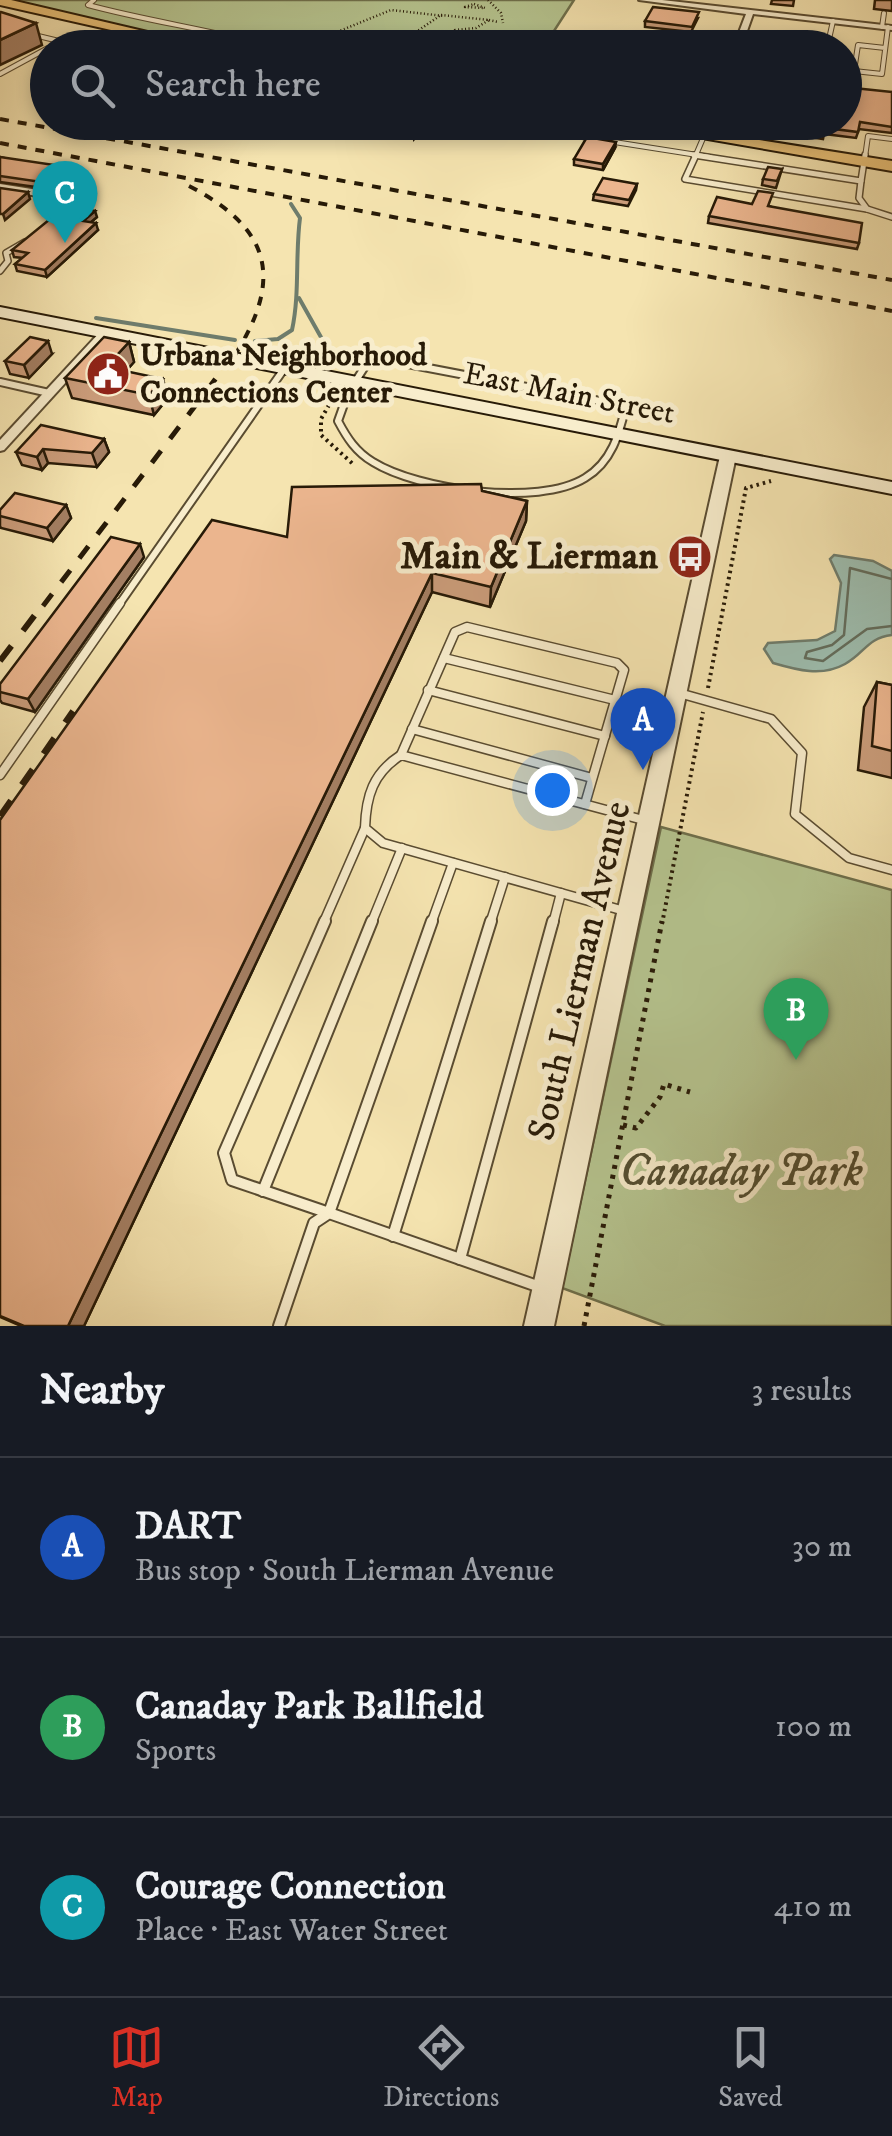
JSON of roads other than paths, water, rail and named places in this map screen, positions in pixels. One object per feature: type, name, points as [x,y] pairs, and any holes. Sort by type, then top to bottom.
[{"type":"main road","points":[[0,3],[110,30]]},
{"type":"main road","points":[[772,140],[864,156],[892,156]]},
{"type":"main road","points":[[864,156],[892,166]]},
{"type":"main road","name":"East Main Street","points":[[0,312],[892,488]]},
{"type":"street","points":[[643,0],[887,26]]},
{"type":"street","points":[[743,30],[750,12]]},
{"type":"street","points":[[0,187],[38,193]]},
{"type":"street","points":[[0,446],[105,333]]},
{"type":"street","name":"South Lierman Avenue","points":[[539,1326],[728,456]]},
{"type":"lane","points":[[94,0],[88,5],[143,21],[213,30]]},
{"type":"lane","points":[[831,30],[833,21]]},
{"type":"lane","points":[[862,71],[882,74],[887,26]]},
{"type":"lane","points":[[862,45],[885,48]]},
{"type":"lane","points":[[0,74],[30,58]]},
{"type":"lane","points":[[867,209],[859,198],[868,136],[892,139]]},
{"type":"lane","points":[[601,140],[860,181]]},
{"type":"lane","points":[[703,140],[682,176],[685,179],[867,209],[892,218]]},
{"type":"lane","points":[[0,271],[8,261],[4,257],[10,249],[38,231]]},
{"type":"lane","points":[[371,357],[626,406],[622,435],[602,466],[561,489],[526,494],[477,490],[393,473],[359,455],[338,421],[354,383],[371,357]]},
{"type":"lane","points":[[0,775],[284,369]]},
{"type":"lane","points":[[0,382],[49,393]]},
{"type":"lane","points":[[547,1289],[232,1180],[224,1153],[365,828],[366,794],[380,767],[401,755],[455,632],[467,627],[617,663],[624,670],[585,804]]},
{"type":"lane","points":[[444,658],[616,700]]},
{"type":"lane","points":[[428,690],[604,736]]},
{"type":"lane","points":[[679,693],[771,719],[802,753],[794,814],[848,858],[892,870]]},
{"type":"lane","points":[[412,729],[592,778]]},
{"type":"lane","points":[[401,755],[651,823]]},
{"type":"lane","points":[[365,828],[383,843],[631,913]]},
{"type":"lane","points":[[263,1191],[402,848]]},
{"type":"lane","points":[[279,1326],[314,1223],[329,1213],[454,863]]},
{"type":"lane","points":[[392,1236],[505,878]]},
{"type":"lane","points":[[460,1259],[562,893]]},
{"type":"water","points":[[834,555],[873,561],[892,571],[892,635],[877,639],[836,668],[800,670],[773,663],[764,649],[768,643],[817,640],[835,631],[841,583],[830,559]]},
{"type":"waterway","points":[[255,341],[278,339],[292,330],[300,218],[291,204]]},
{"type":"waterway","points":[[299,298],[331,355]]},
{"type":"waterway","points":[[96,318],[235,340]]},
{"type":"waterway","points":[[330,352],[335,362]]},
{"type":"railway","points":[[0,119],[30,124]]},
{"type":"railway","points":[[116,140],[892,280]]},
{"type":"railway","points":[[0,143],[892,311]]},
{"type":"railway","points":[[189,186],[237,219],[252,237],[261,257],[260,302],[235,355]]},
{"type":"railway","points":[[43,606],[236,352]]},
{"type":"railway","points":[[0,661],[44,603]]},
{"type":"railway","points":[[0,816],[73,711]]},
{"type":"place","name":"Courage Connection","points":[[65,243]]},
{"type":"place","name":"Urbana Neighborhood Connections Center","points":[[108,374]]},
{"type":"place","name":"Main & Lierman","points":[[690,557]]},
{"type":"place","name":"DART","points":[[643,770]]},
{"type":"place","name":"Canaday Park Ballfield","points":[[796,1060]]},
{"type":"park label","name":"Canaday Park","points":[[741,1172]]}]
